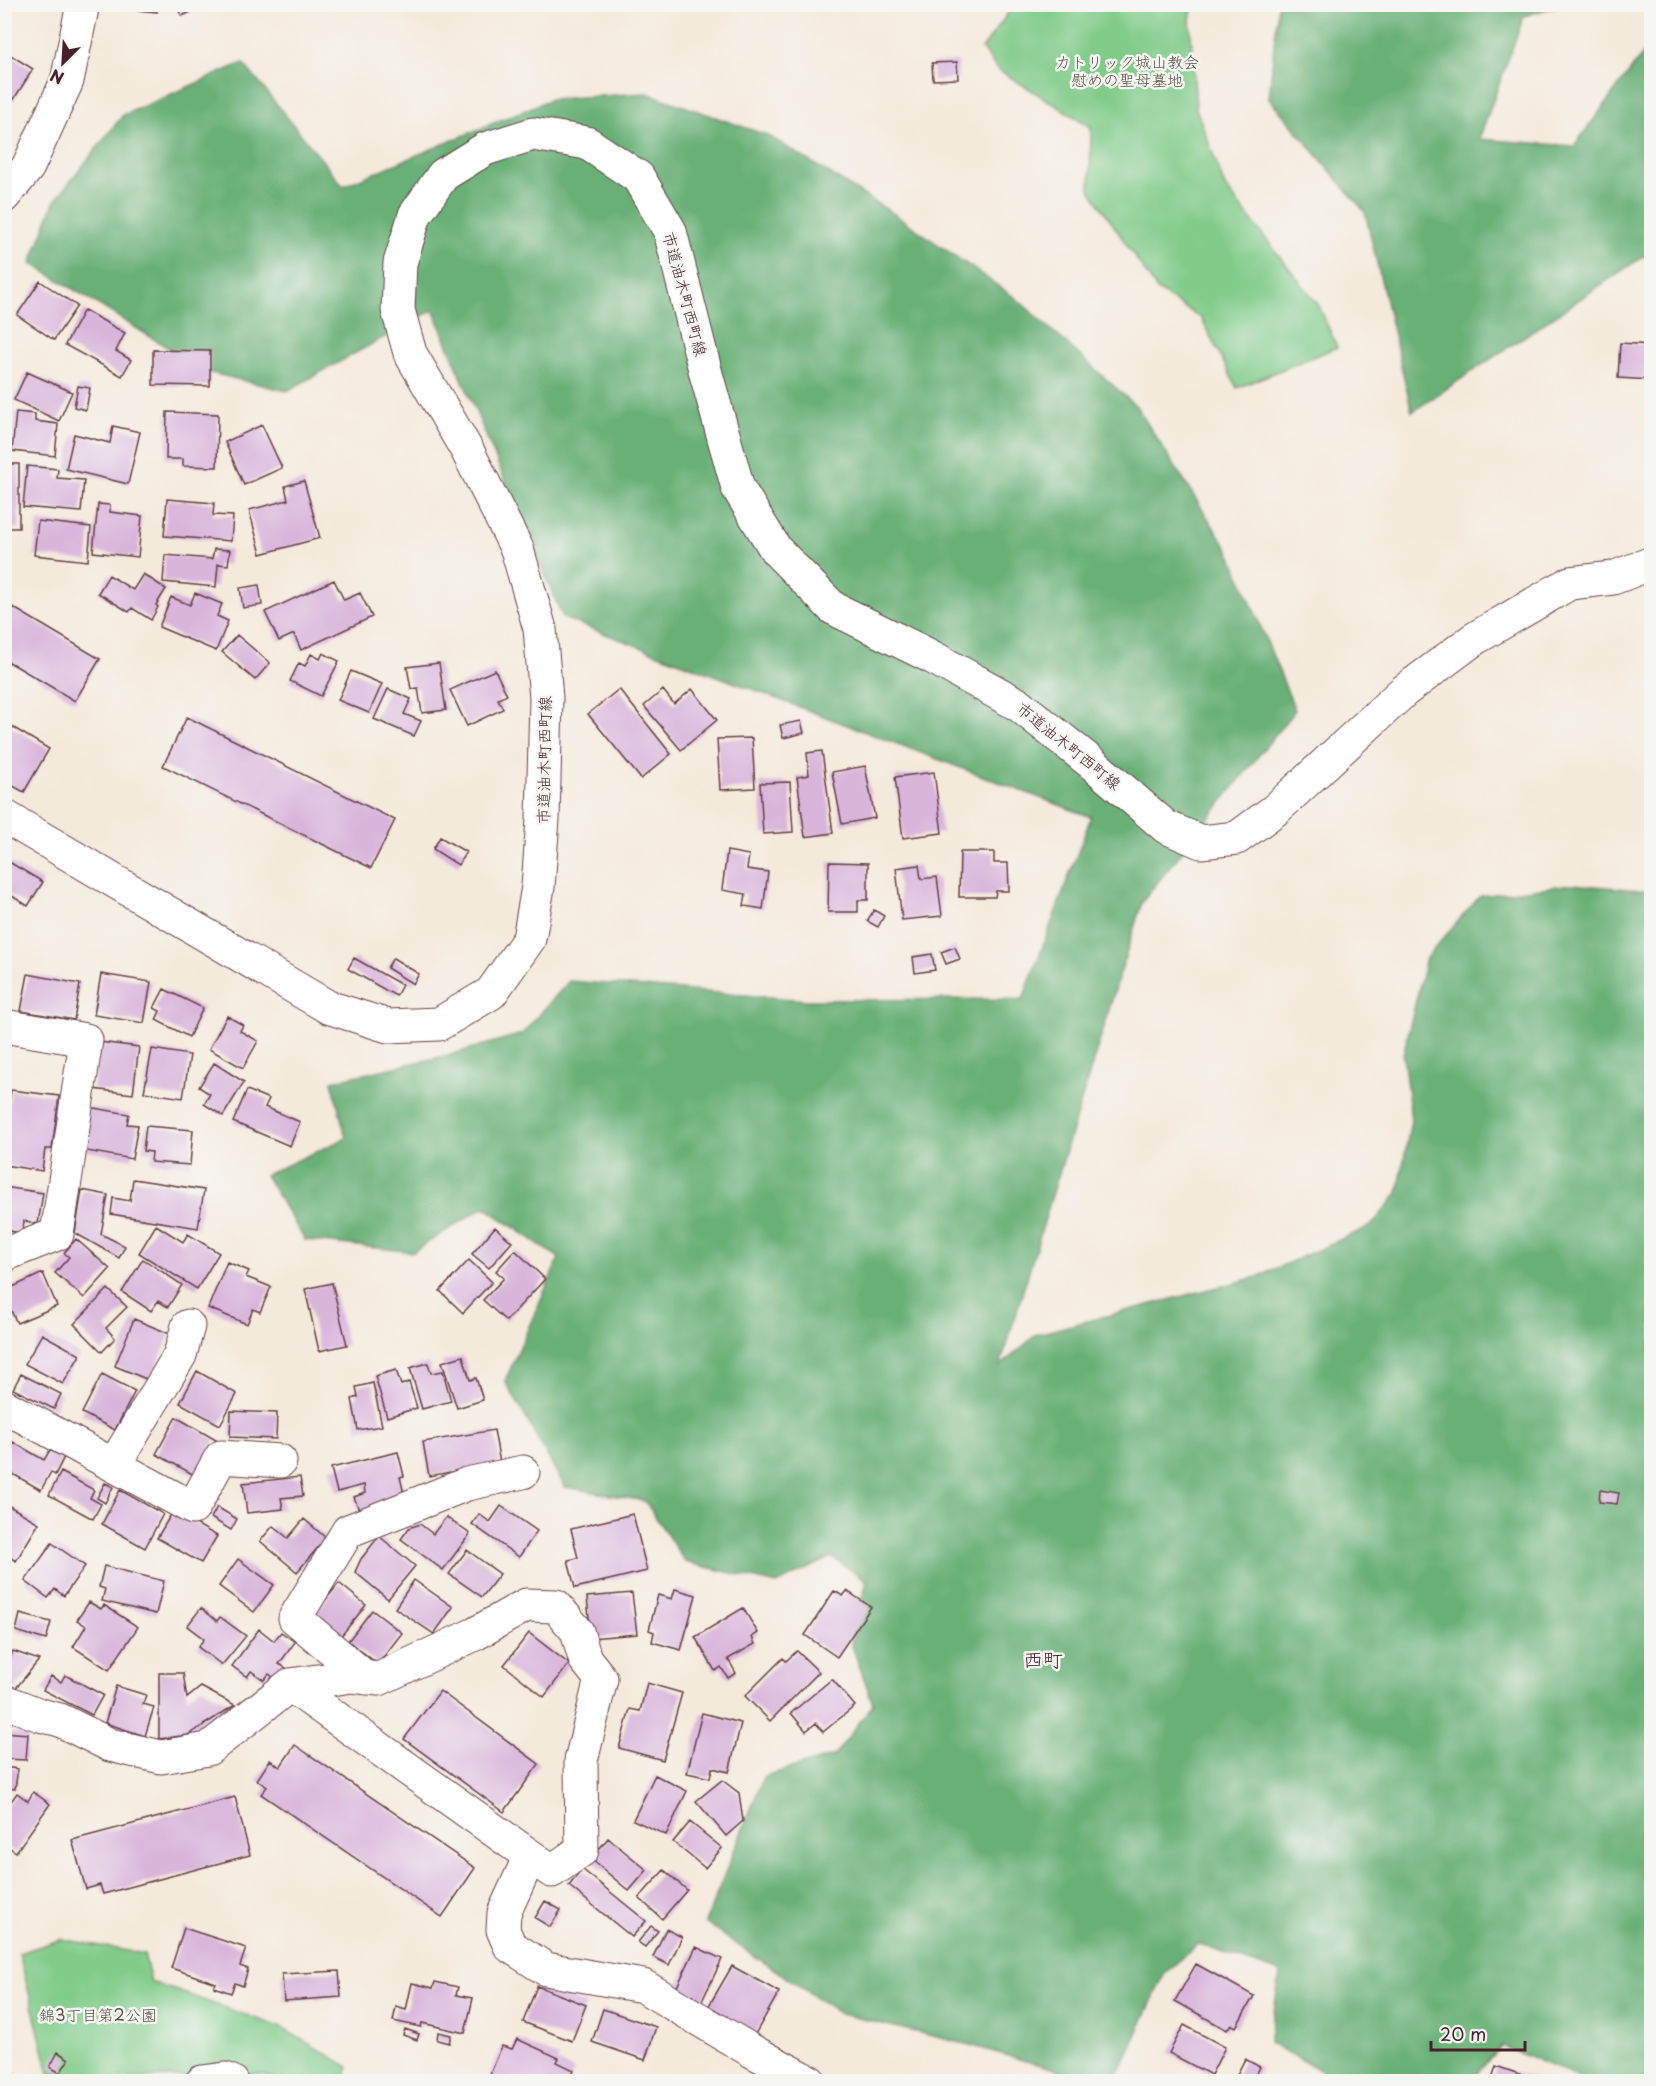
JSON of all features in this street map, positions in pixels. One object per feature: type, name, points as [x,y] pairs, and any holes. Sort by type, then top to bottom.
[{"type":"street","points":[[4,196],[28,167],[67,81],[82,4]]},
{"type":"street","name":"市道油木町西町線","points":[[4,816],[328,1007],[388,1026],[439,1024],[491,993],[530,939],[537,887],[543,819],[546,698],[540,628],[517,549],[468,452],[410,353],[398,310],[399,274],[400,263],[415,215],[443,175],[485,149],[533,134],[587,143],[638,177],[670,231],[738,488],[776,550],[833,608],[932,657],[1019,705],[1093,764],[1166,827],[1201,842],[1237,838],[1275,810],[1404,691],[1474,639],[1570,583],[1613,578],[1652,563]]},
{"type":"street","points":[[4,1026],[86,1040],[57,1233],[4,1255]]},
{"type":"street","points":[[114,1465],[180,1355],[188,1326]]},
{"type":"street","points":[[4,1406],[193,1508],[221,1457],[280,1461]]},
{"type":"street","points":[[366,1678],[295,1618],[348,1531],[466,1484],[523,1472]]},
{"type":"street","points":[[4,1701],[60,1720],[110,1745],[161,1757],[208,1749],[290,1685],[352,1676],[379,1679],[475,1634],[526,1605],[556,1606],[577,1631],[585,1659],[601,1679],[581,1761],[582,1850],[552,1871],[290,1685]]},
{"type":"street","points":[[530,1857],[504,1913],[503,1930],[510,1946],[546,1969],[643,1986],[752,2051],[810,2082]]},
{"type":"street","points":[[202,2082],[225,2079],[231,2082]]},
{"type":"green space","name":"カトリック城山教会 慰めの聖母墓地","points":[[1014,5],[1193,5],[1190,20],[1196,108],[1225,187],[1319,306],[1337,347],[1237,388],[1201,318],[1157,290],[1090,190],[1091,127],[997,69],[982,49]]},
{"type":"green space","points":[[1278,5],[1560,5],[1524,16],[1479,139],[1574,146],[1651,43],[1651,251],[1412,412],[1365,212],[1269,98]]},
{"type":"green space","points":[[243,63],[343,186],[551,99],[647,93],[769,136],[894,214],[1017,299],[1136,406],[1231,554],[1295,710],[1142,902],[1000,1366],[1037,1334],[1257,1277],[1371,1226],[1398,1193],[1411,1120],[1403,1055],[1426,958],[1480,896],[1572,884],[1651,891],[1651,2081],[1587,2081],[1502,2046],[1469,2081],[1342,2081],[1269,2043],[1280,1973],[1198,1944],[1165,1973],[1115,2081],[1096,2081],[970,2045],[841,2014],[705,1923],[764,1776],[835,1755],[873,1704],[851,1643],[867,1580],[831,1557],[777,1584],[685,1562],[645,1501],[565,1487],[505,1381],[559,1258],[484,1207],[413,1252],[305,1240],[265,1175],[346,1138],[332,1081],[449,1055],[522,1034],[569,981],[807,1000],[1023,999],[1091,817],[563,618],[433,310],[287,391],[207,372],[31,263],[54,202],[123,115]]},
{"type":"green space","name":"錦3丁目第2公園","points":[[62,1939],[144,1954],[151,1982],[280,2027],[349,2067],[343,2082],[281,2081],[260,2074],[51,2081],[19,1953]]},
{"type":"building","points":[[114,4],[157,4],[157,12],[113,8]]},
{"type":"building","points":[[174,4],[208,4],[182,16]]},
{"type":"building","points":[[4,51],[33,69],[4,115]]},
{"type":"building","points":[[957,62],[958,79],[933,80],[932,63]]},
{"type":"building","points":[[40,281],[77,306],[54,340],[17,315]]},
{"type":"building","points":[[84,310],[125,333],[116,351],[131,360],[122,376],[65,345]]},
{"type":"building","points":[[1620,343],[1652,345],[1652,380],[1618,378]]},
{"type":"building","points":[[153,350],[210,351],[210,386],[153,385]]},
{"type":"building","points":[[27,372],[72,392],[59,421],[14,400]]},
{"type":"building","points":[[78,386],[90,388],[86,410],[74,407]]},
{"type":"building","points":[[16,412],[35,414],[35,421],[58,424],[55,456],[12,451]]},
{"type":"building","points":[[167,412],[218,414],[217,467],[183,466],[183,459],[166,459]]},
{"type":"building","points":[[262,425],[282,468],[244,485],[225,442]]},
{"type":"building","points":[[113,426],[140,432],[128,484],[66,469],[74,434],[110,443]]},
{"type":"building","points":[[4,464],[19,464],[19,528],[4,528]]},
{"type":"building","points":[[27,466],[58,469],[57,478],[84,480],[81,512],[23,507]]},
{"type":"building","points":[[304,481],[320,538],[261,554],[249,510],[288,500],[285,486]]},
{"type":"building","points":[[167,499],[214,503],[213,515],[233,516],[231,541],[164,536]]},
{"type":"building","points":[[98,504],[110,505],[110,512],[142,516],[138,557],[93,552]]},
{"type":"building","points":[[38,521],[91,527],[88,561],[34,555]]},
{"type":"building","points":[[214,549],[230,550],[228,565],[218,564],[216,587],[163,582],[165,555],[212,559]]},
{"type":"building","points":[[143,574],[166,589],[156,605],[158,607],[151,620],[132,608],[129,612],[98,593],[109,575],[133,590]]},
{"type":"building","points":[[334,580],[344,600],[360,593],[372,617],[301,650],[294,634],[279,641],[265,612]]},
{"type":"building","points":[[259,585],[262,605],[243,608],[240,588]]},
{"type":"building","points":[[195,593],[222,604],[217,616],[228,621],[216,651],[159,627],[171,597],[190,605]]},
{"type":"building","points":[[4,602],[100,659],[75,701],[4,659]]},
{"type":"building","points":[[237,635],[270,663],[255,680],[222,652]]},
{"type":"building","points":[[323,653],[339,661],[321,696],[290,681],[299,663],[305,666],[311,654],[320,659]]},
{"type":"building","points":[[439,663],[446,710],[422,713],[418,688],[411,689],[407,667]]},
{"type":"building","points":[[495,670],[507,695],[498,699],[503,709],[467,726],[450,690]]},
{"type":"building","points":[[351,671],[382,684],[369,713],[338,700]]},
{"type":"building","points":[[388,689],[411,699],[404,714],[421,721],[414,736],[374,719]]},
{"type":"building","points":[[619,689],[671,754],[641,779],[588,714]]},
{"type":"building","points":[[692,689],[717,720],[681,750],[644,706],[663,690],[674,704]]},
{"type":"building","points":[[187,717],[395,820],[371,868],[163,766]]},
{"type":"building","points":[[801,721],[804,733],[783,738],[780,725]]},
{"type":"building","points":[[4,722],[49,749],[24,792],[4,781]]},
{"type":"building","points":[[752,738],[755,788],[720,790],[717,739]]},
{"type":"building","points":[[822,751],[833,833],[805,837],[797,777],[809,775],[807,753]]},
{"type":"building","points":[[865,766],[875,818],[842,824],[832,772]]},
{"type":"building","points":[[934,772],[942,833],[903,838],[895,777]]},
{"type":"building","points":[[790,782],[793,832],[763,834],[760,783]]},
{"type":"building","points":[[440,837],[466,852],[458,865],[433,849]]},
{"type":"building","points":[[727,851],[749,855],[747,869],[768,872],[763,909],[744,906],[746,894],[722,890]]},
{"type":"building","points":[[960,852],[994,852],[994,863],[1008,863],[1009,891],[996,891],[995,897],[959,897]]},
{"type":"building","points":[[4,859],[43,882],[28,906],[4,891]]},
{"type":"building","points":[[829,862],[868,863],[868,900],[858,900],[858,912],[828,912]]},
{"type":"building","points":[[919,865],[921,879],[937,877],[942,916],[902,920],[896,868]]},
{"type":"building","points":[[874,910],[884,916],[878,927],[867,921]]},
{"type":"building","points":[[955,947],[960,959],[946,964],[941,952]]},
{"type":"building","points":[[932,954],[935,970],[915,973],[913,957]]},
{"type":"building","points":[[354,958],[402,985],[396,996],[348,969]]},
{"type":"building","points":[[393,958],[419,974],[413,984],[387,968]]},
{"type":"building","points":[[28,974],[80,984],[74,1020],[21,1011]]},
{"type":"building","points":[[101,974],[151,982],[144,1023],[94,1015]]},
{"type":"building","points":[[164,989],[203,1008],[189,1037],[156,1020],[160,1011],[154,1008]]},
{"type":"building","points":[[227,1016],[243,1025],[240,1031],[258,1041],[243,1068],[209,1049]]},
{"type":"building","points":[[99,1042],[139,1047],[133,1094],[93,1089]]},
{"type":"building","points":[[152,1049],[190,1055],[183,1098],[144,1092]]},
{"type":"building","points":[[214,1063],[244,1082],[223,1116],[204,1104],[210,1094],[199,1087]]},
{"type":"building","points":[[11,1090],[59,1096],[52,1149],[45,1149],[42,1171],[4,1165],[4,1137]]},
{"type":"building","points":[[247,1090],[269,1099],[265,1107],[300,1122],[290,1146],[233,1122]]},
{"type":"building","points":[[88,1107],[129,1114],[127,1124],[138,1125],[132,1159],[81,1150]]},
{"type":"building","points":[[146,1126],[193,1130],[190,1165],[151,1162],[152,1152],[143,1151]]},
{"type":"building","points":[[133,1179],[204,1190],[198,1228],[111,1214],[113,1198],[130,1201]]},
{"type":"building","points":[[4,1187],[43,1193],[38,1224],[24,1221],[22,1233],[4,1230]]},
{"type":"building","points":[[82,1190],[108,1195],[101,1234],[125,1246],[119,1258],[75,1233]]},
{"type":"building","points":[[156,1225],[183,1242],[188,1234],[219,1253],[197,1289],[139,1253]]},
{"type":"building","points":[[495,1227],[512,1242],[489,1268],[472,1254]]},
{"type":"building","points":[[76,1239],[110,1269],[84,1298],[55,1273],[69,1257],[64,1253]]},
{"type":"building","points":[[515,1250],[545,1279],[506,1321],[483,1300],[504,1278],[496,1271]]},
{"type":"building","points":[[143,1259],[182,1285],[168,1307],[158,1301],[151,1311],[122,1292]]},
{"type":"building","points":[[469,1260],[492,1282],[463,1313],[440,1291]]},
{"type":"building","points":[[227,1262],[249,1271],[246,1277],[271,1287],[260,1312],[253,1309],[247,1324],[208,1308]]},
{"type":"building","points":[[43,1273],[57,1306],[17,1323],[4,1296],[4,1291]]},
{"type":"building","points":[[332,1283],[347,1345],[319,1351],[305,1289]]},
{"type":"building","points":[[108,1289],[127,1307],[106,1328],[115,1338],[102,1352],[74,1324]]},
{"type":"building","points":[[134,1319],[170,1334],[151,1381],[115,1366]]},
{"type":"building","points":[[42,1334],[80,1355],[63,1384],[25,1364]]},
{"type":"building","points":[[463,1356],[470,1380],[476,1378],[483,1400],[457,1408],[442,1362]]},
{"type":"building","points":[[428,1363],[431,1373],[443,1371],[451,1401],[422,1409],[410,1368]]},
{"type":"building","points":[[396,1370],[401,1385],[409,1382],[417,1408],[387,1417],[375,1376]]},
{"type":"building","points":[[197,1371],[237,1394],[220,1425],[180,1403]]},
{"type":"building","points":[[21,1374],[61,1394],[54,1409],[13,1389]]},
{"type":"building","points":[[102,1374],[135,1391],[115,1430],[82,1413]]},
{"type":"building","points":[[373,1383],[382,1426],[358,1430],[352,1399],[358,1397],[356,1387]]},
{"type":"building","points":[[231,1411],[277,1413],[276,1439],[230,1437]]},
{"type":"building","points":[[176,1417],[216,1440],[196,1476],[156,1454]]},
{"type":"building","points":[[494,1430],[500,1463],[429,1476],[423,1442]]},
{"type":"building","points":[[4,1437],[44,1460],[50,1450],[64,1457],[55,1475],[51,1472],[41,1490],[4,1469]]},
{"type":"building","points":[[398,1452],[404,1476],[400,1477],[405,1498],[361,1515],[354,1497],[365,1493],[364,1485],[337,1492],[331,1468]]},
{"type":"building","points":[[61,1472],[94,1490],[90,1498],[101,1504],[93,1519],[49,1495]]},
{"type":"building","points":[[300,1477],[303,1496],[281,1498],[283,1509],[247,1513],[243,1483]]},
{"type":"building","points":[[105,1483],[113,1487],[105,1503],[97,1498]]},
{"type":"building","points":[[120,1490],[163,1514],[145,1548],[102,1524]]},
{"type":"building","points":[[1600,1490],[1619,1493],[1617,1504],[1599,1502]]},
{"type":"building","points":[[4,1503],[39,1523],[16,1561],[4,1554]]},
{"type":"building","points":[[501,1506],[537,1531],[519,1557],[472,1524],[479,1514],[490,1522]]},
{"type":"building","points":[[217,1507],[237,1519],[231,1530],[211,1518]]},
{"type":"building","points":[[173,1511],[217,1536],[201,1563],[157,1538]]},
{"type":"building","points":[[633,1514],[647,1571],[575,1588],[568,1560],[578,1558],[571,1529]]},
{"type":"building","points":[[446,1517],[470,1534],[443,1570],[401,1539],[409,1528],[420,1524],[433,1534]]},
{"type":"building","points":[[304,1519],[326,1538],[297,1572],[260,1541],[273,1526],[288,1538]]},
{"type":"building","points":[[379,1536],[415,1566],[388,1599],[355,1572],[361,1559]]},
{"type":"building","points":[[52,1543],[85,1566],[64,1596],[55,1589],[48,1598],[25,1581]]},
{"type":"building","points":[[467,1550],[500,1574],[482,1597],[449,1574]]},
{"type":"building","points":[[238,1559],[274,1585],[254,1612],[219,1586]]},
{"type":"building","points":[[104,1566],[164,1581],[156,1614],[102,1601],[105,1589],[99,1587]]},
{"type":"building","points":[[414,1580],[453,1607],[434,1634],[395,1608]]},
{"type":"building","points":[[339,1583],[366,1605],[341,1636],[314,1614]]},
{"type":"building","points":[[675,1589],[696,1595],[681,1650],[652,1642],[654,1632],[649,1630],[658,1595],[672,1599]]},
{"type":"building","points":[[834,1591],[843,1596],[847,1591],[871,1607],[837,1657],[805,1635]]},
{"type":"building","points":[[632,1593],[637,1634],[591,1638],[587,1597]]},
{"type":"building","points":[[89,1602],[101,1609],[104,1605],[138,1627],[109,1670],[73,1647],[86,1626],[77,1620]]},
{"type":"building","points":[[201,1608],[217,1621],[220,1617],[246,1636],[222,1665],[198,1647],[204,1639],[187,1626]]},
{"type":"building","points":[[743,1608],[758,1633],[752,1637],[755,1644],[728,1659],[736,1673],[728,1678],[721,1667],[715,1671],[695,1637]]},
{"type":"building","points":[[372,1610],[402,1633],[378,1664],[348,1641]]},
{"type":"building","points":[[20,1614],[51,1622],[46,1640],[16,1631]]},
{"type":"building","points":[[259,1629],[274,1641],[281,1632],[295,1642],[279,1664],[286,1668],[277,1680],[269,1674],[264,1680],[251,1671],[247,1677],[232,1666]]},
{"type":"building","points":[[529,1633],[569,1664],[544,1697],[504,1665]]},
{"type":"building","points":[[13,1651],[39,1660],[16,1688],[4,1684],[4,1675]]},
{"type":"building","points":[[797,1651],[819,1672],[770,1721],[745,1696],[783,1658],[786,1661]]},
{"type":"building","points":[[159,1673],[183,1673],[187,1698],[201,1687],[235,1705],[188,1735],[159,1739]]},
{"type":"building","points":[[65,1675],[103,1695],[92,1715],[43,1690],[51,1676],[61,1682]]},
{"type":"building","points":[[832,1679],[855,1706],[823,1732],[816,1723],[806,1731],[791,1713]]},
{"type":"building","points":[[647,1683],[682,1693],[663,1760],[619,1748],[630,1709],[640,1711]]},
{"type":"building","points":[[116,1686],[146,1695],[143,1704],[154,1707],[145,1736],[105,1723]]},
{"type":"building","points":[[440,1691],[539,1764],[504,1812],[404,1739]]},
{"type":"building","points":[[702,1713],[741,1723],[729,1772],[712,1768],[710,1778],[687,1773]]},
{"type":"building","points":[[4,1732],[28,1734],[26,1760],[4,1759]]},
{"type":"building","points":[[295,1745],[475,1868],[442,1917],[261,1794],[267,1787],[257,1780],[270,1760],[280,1767]]},
{"type":"building","points":[[4,1767],[18,1769],[15,1789],[7,1788],[6,1795]]},
{"type":"building","points":[[655,1775],[687,1791],[666,1835],[633,1820]]},
{"type":"building","points":[[722,1780],[739,1793],[743,1821],[726,1836],[696,1801]]},
{"type":"building","points":[[33,1792],[50,1804],[16,1852],[4,1844],[6,1832],[4,1831],[4,1819],[7,1815],[4,1811],[17,1793],[28,1801]]},
{"type":"building","points":[[235,1797],[250,1855],[103,1894],[100,1885],[86,1889],[72,1840]]},
{"type":"building","points":[[690,1822],[722,1848],[705,1868],[673,1842]]},
{"type":"building","points":[[608,1838],[647,1870],[629,1891],[591,1859]]},
{"type":"building","points":[[582,1869],[646,1921],[632,1937],[569,1886]]},
{"type":"building","points":[[664,1870],[687,1890],[662,1919],[639,1898]]},
{"type":"building","points":[[545,1901],[561,1910],[550,1927],[535,1918]]},
{"type":"building","points":[[651,1926],[658,1931],[645,1947],[638,1942]]},
{"type":"building","points":[[184,1928],[246,1948],[240,1966],[248,1969],[243,1986],[235,1983],[231,1993],[214,1987],[216,1983],[171,1968]]},
{"type":"building","points":[[666,1929],[682,1937],[669,1965],[653,1957]]},
{"type":"building","points":[[696,1947],[722,1959],[701,2003],[675,1991]]},
{"type":"building","points":[[1196,1964],[1254,1996],[1236,2027],[1231,2024],[1227,2030],[1175,2001]]},
{"type":"building","points":[[732,1966],[779,1992],[754,2036],[707,2009]]},
{"type":"building","points":[[339,1971],[341,1997],[284,2001],[282,1974]]},
{"type":"building","points":[[435,1982],[458,1987],[456,1995],[473,1998],[465,2033],[422,2023],[421,2027],[393,2021],[396,2007],[406,2010],[412,1983],[433,1988]]},
{"type":"building","points":[[537,1986],[586,2005],[572,2041],[523,2022]]},
{"type":"building","points":[[603,2009],[656,2027],[645,2060],[592,2042]]},
{"type":"building","points":[[1184,2025],[1225,2047],[1211,2075],[1169,2053]]},
{"type":"building","points":[[405,2029],[419,2034],[417,2040],[403,2035]]},
{"type":"building","points":[[438,2032],[451,2035],[449,2043],[437,2040]]},
{"type":"building","points":[[517,2039],[559,2058],[557,2062],[574,2070],[569,2082],[501,2082],[489,2077],[502,2046],[512,2049]]},
{"type":"building","points":[[4,2040],[14,2074],[4,2076]]},
{"type":"building","points":[[58,2052],[69,2059],[60,2073],[50,2067]]},
{"type":"building","points":[[1245,2059],[1260,2067],[1256,2075],[1267,2082],[1233,2082]]},
{"type":"building","points":[[1496,2066],[1539,2081],[1539,2082],[1491,2082]]},
{"type":"district","name":"西町","points":[[1043,1660]]}]
